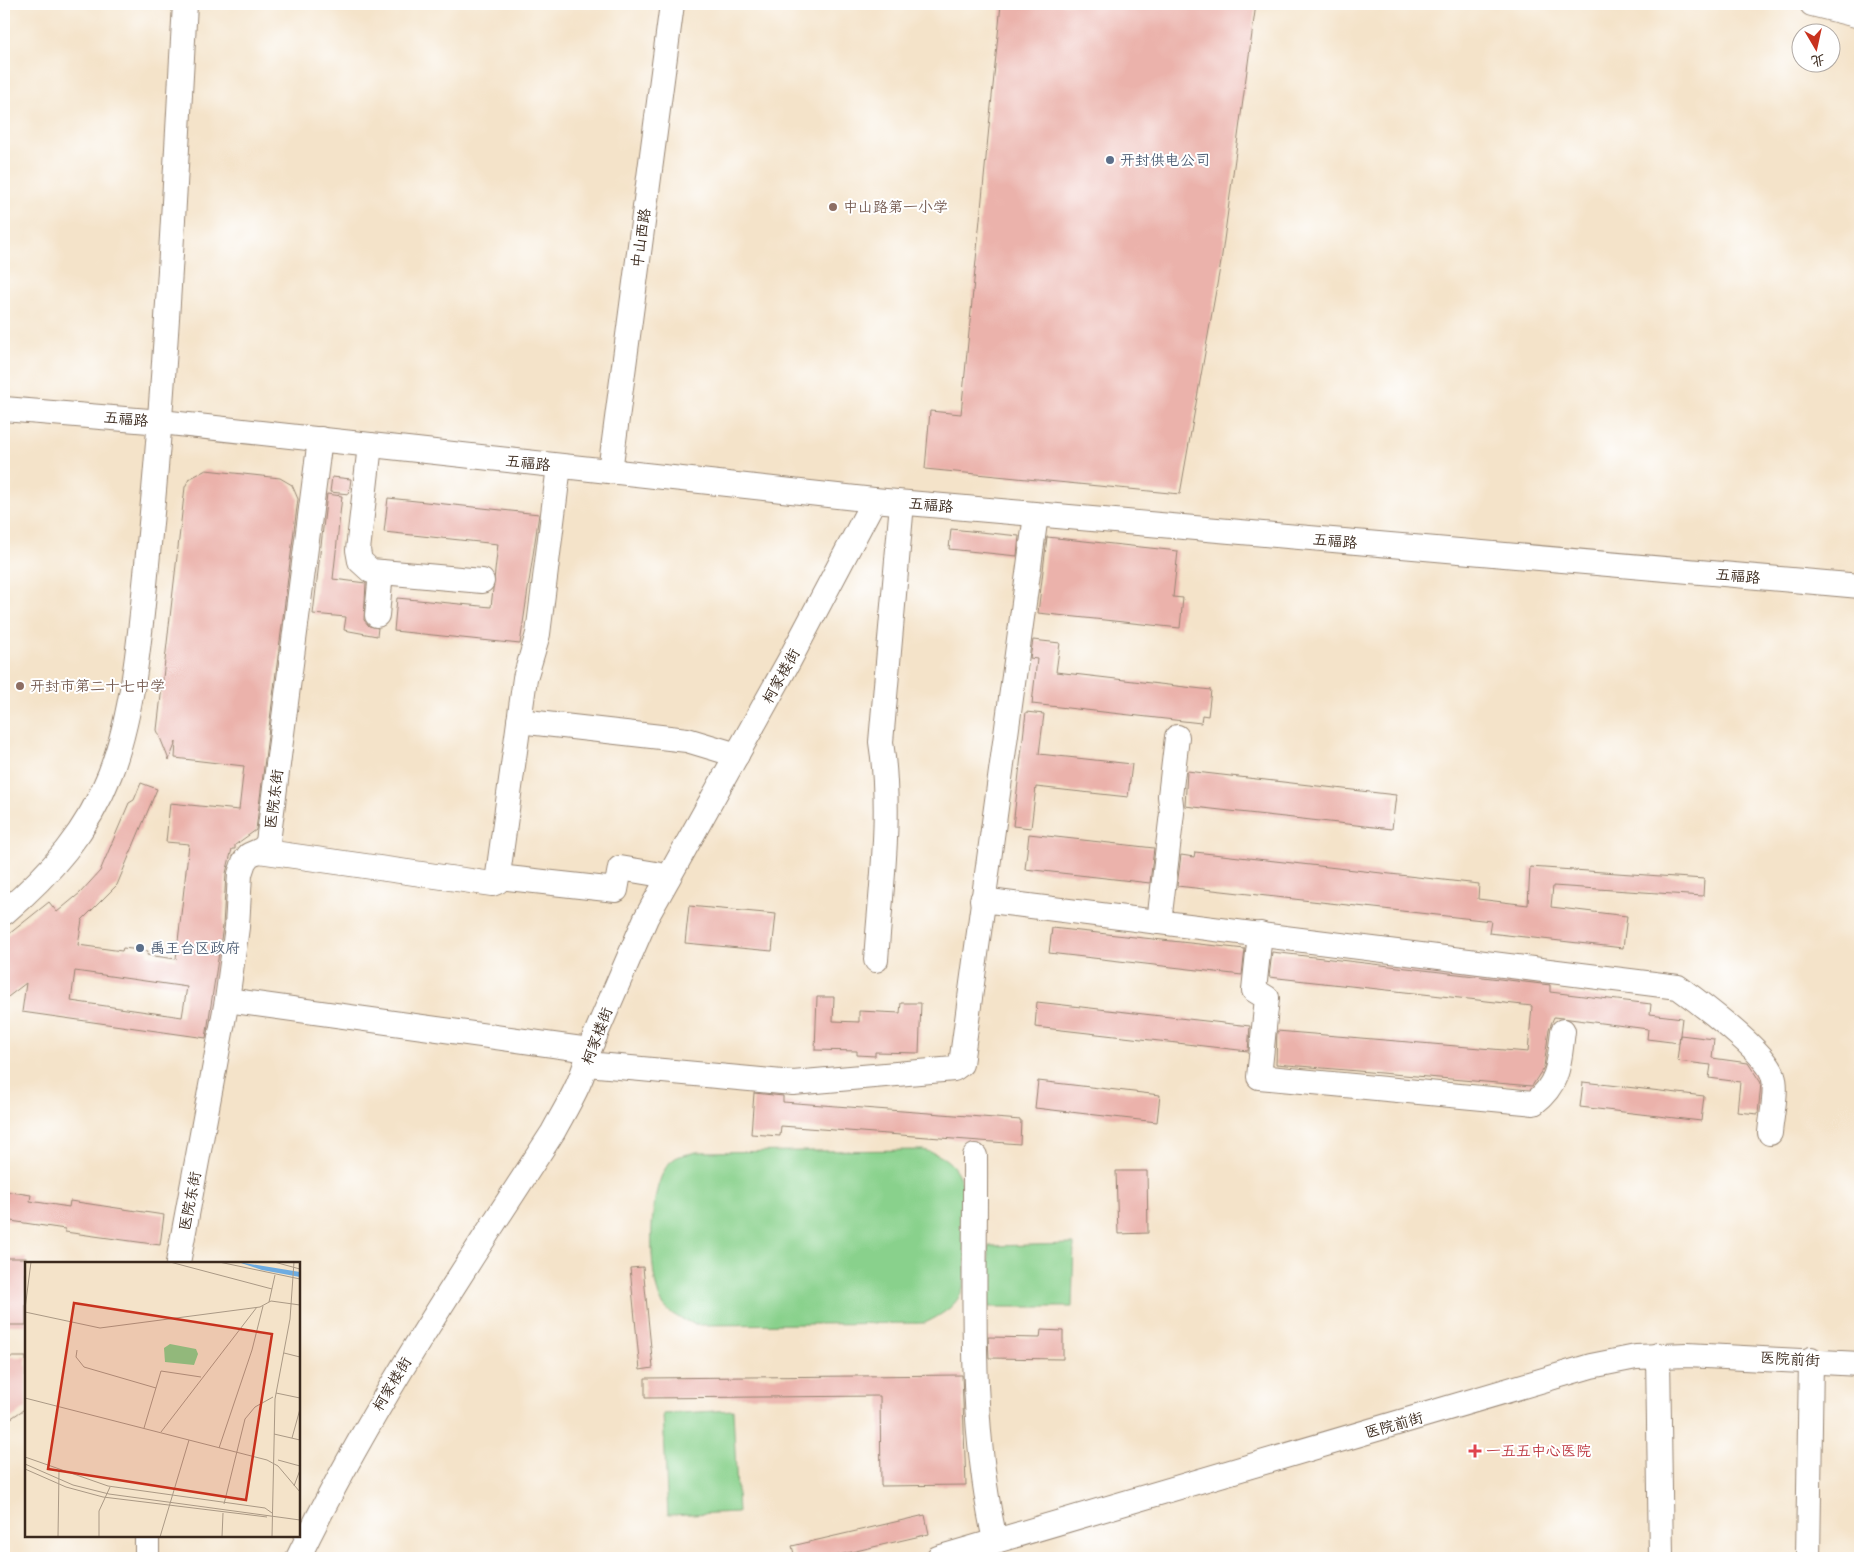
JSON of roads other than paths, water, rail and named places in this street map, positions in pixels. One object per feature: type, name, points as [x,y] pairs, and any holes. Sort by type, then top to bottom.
[{"type":"street","points":[[4,913],[48,872],[78,835],[98,801],[121,741],[140,629],[161,422],[186,4]]},
{"type":"street","name":"中山西路","points":[[610,472],[672,4]]},
{"type":"street","points":[[1812,4],[1860,16]]},
{"type":"street","name":"五福路","points":[[4,409],[161,422],[902,503],[1860,586]]},
{"type":"street","name":"医院东街","points":[[178,1262],[227,1000],[237,927],[240,874],[244,862],[249,855],[259,852],[268,842],[320,439]]},
{"type":"street","points":[[370,445],[358,550],[363,566],[370,571],[482,581]]},
{"type":"street","points":[[259,852],[492,884],[497,882],[525,678],[538,634],[558,466]]},
{"type":"street","name":"柯家楼街","points":[[298,1558],[324,1505],[389,1387],[553,1132],[588,1057],[646,918],[737,755],[874,500]]},
{"type":"street","points":[[876,960],[884,851],[886,770],[880,742],[902,503]]},
{"type":"street","points":[[227,1000],[588,1057],[793,1082],[954,1068],[961,1064],[1036,515]]},
{"type":"street","points":[[377,614],[381,572]]},
{"type":"street","points":[[519,721],[693,741],[737,755]]},
{"type":"street","points":[[1159,922],[1172,813],[1170,796],[1177,737]]},
{"type":"street","points":[[499,877],[616,890],[620,868],[668,878]]},
{"type":"street","points":[[982,900],[1678,987],[1744,1040],[1768,1066],[1774,1081],[1770,1133]]},
{"type":"street","points":[[1260,934],[1254,990],[1267,998],[1259,1077],[1534,1104],[1546,1094],[1555,1080],[1563,1031]]},
{"type":"street","points":[[975,1156],[977,1417],[984,1491],[995,1540]]},
{"type":"street","points":[[1658,1355],[1661,1558]]},
{"type":"street","name":"医院前街","points":[[938,1558],[1426,1416],[1566,1372],[1618,1361],[1658,1355],[1811,1359],[1860,1364]]},
{"type":"street","points":[[1808,1558],[1811,1359]]},
{"type":"street","points":[[146,1558],[147,1537]]},
{"type":"place","name":"开封供电公司","points":[[1110,160]]},
{"type":"place","name":"中山路第一小学","points":[[833,207]]},
{"type":"place","name":"开封市第二十七中学","points":[[20,686]]},
{"type":"place","name":"禹王台区政府","points":[[140,948]]},
{"type":"place","name":"一五五中心医院","points":[[1475,1451]]}]
